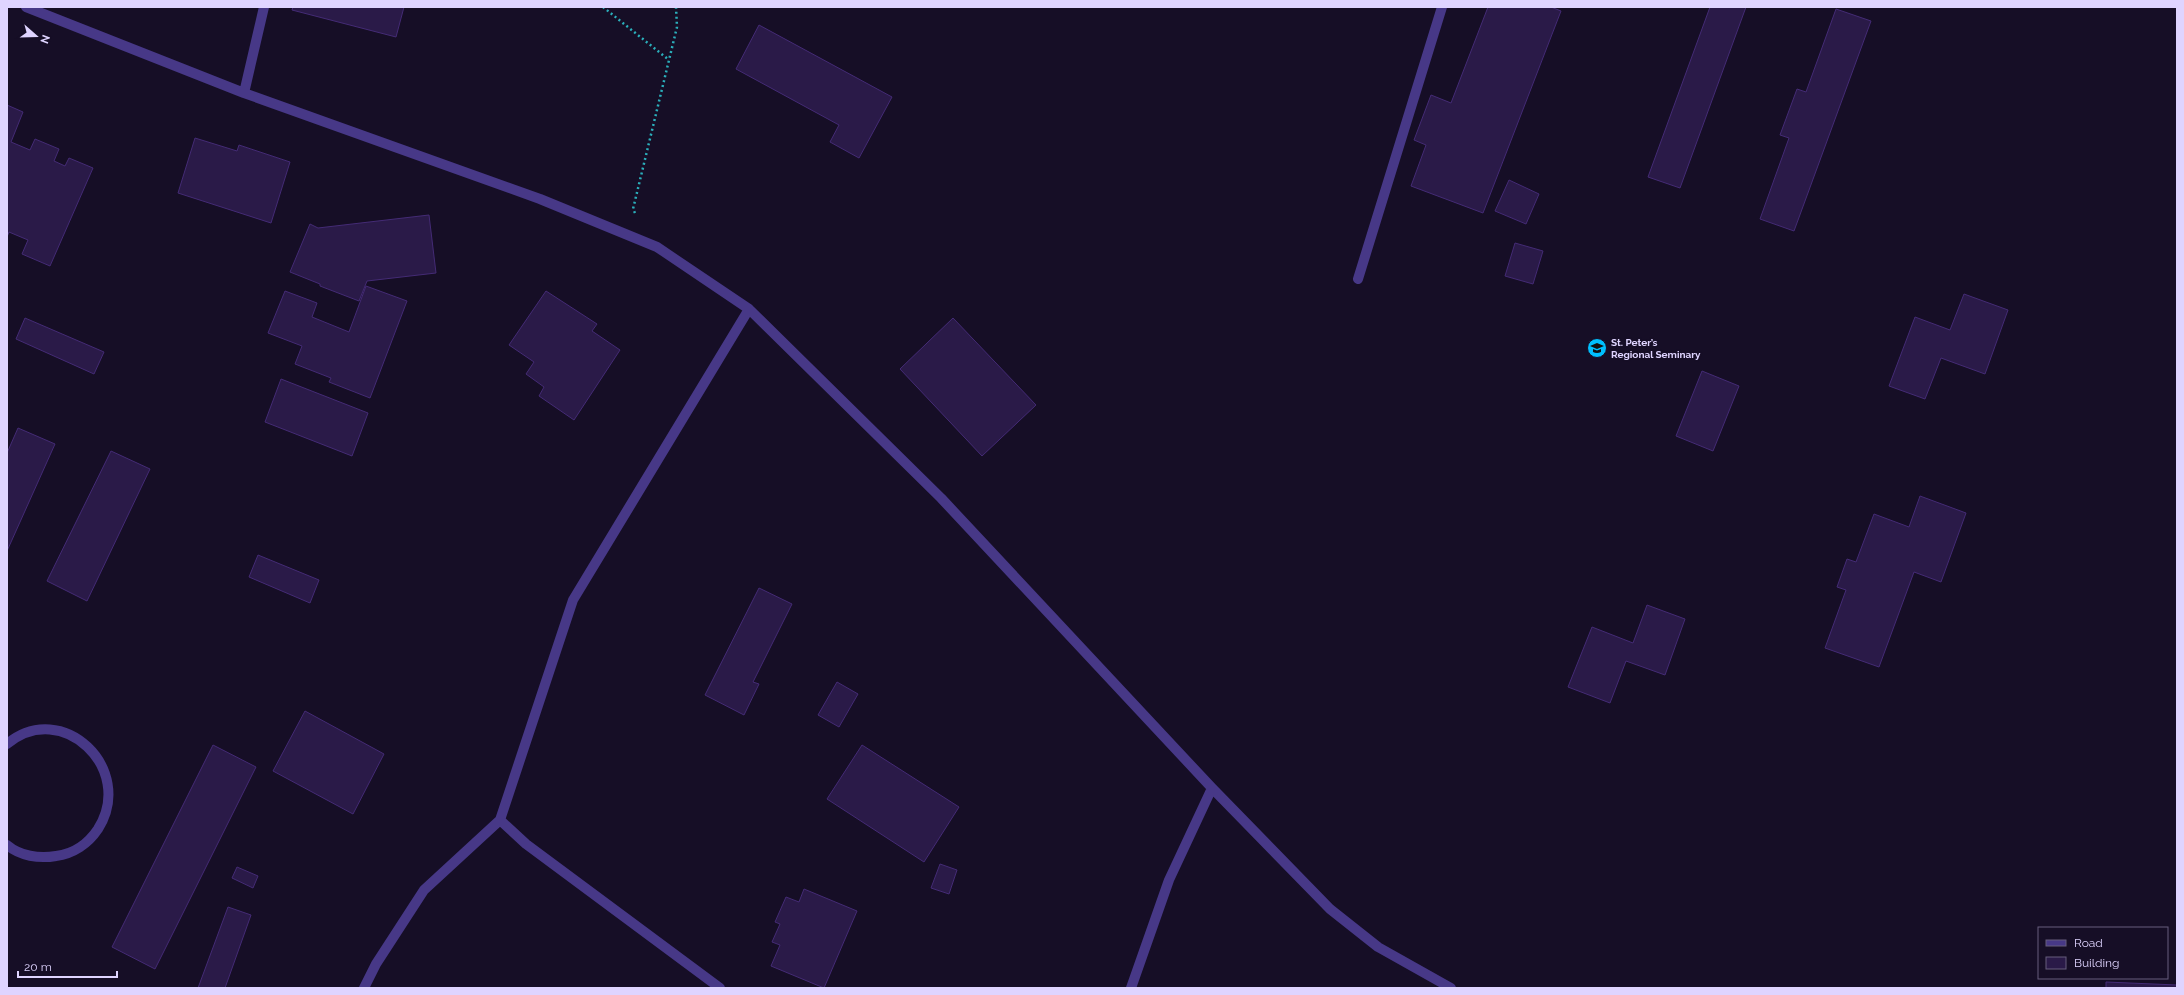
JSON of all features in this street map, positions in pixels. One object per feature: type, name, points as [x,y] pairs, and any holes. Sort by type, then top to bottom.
[{"type":"street","points":[[26,7],[244,93],[540,199],[657,247],[750,309],[941,498],[1212,788],[1330,909],[1378,947],[1451,988]]},
{"type":"street","points":[[244,93],[264,7]]},
{"type":"street","points":[[1358,279],[1442,7]]},
{"type":"street","points":[[364,988],[376,964],[424,890],[500,820],[573,600],[750,309]]},
{"type":"street","points":[[7,845],[28,855],[46,858],[63,855],[80,848],[94,836],[103,820],[108,803],[109,785],[103,768],[94,752],[80,740],[64,733],[46,730],[28,733],[8,741]]},
{"type":"street","points":[[1131,988],[1169,880],[1212,788]]},
{"type":"street","points":[[500,820],[526,844],[720,988]]},
{"type":"path","points":[[603,7],[669,60]]},
{"type":"path","points":[[637,215],[633,209],[677,27],[676,7]]},
{"type":"building","points":[[293,7],[404,7],[396,37],[292,10]]},
{"type":"building","points":[[1488,7],[1551,7],[1561,11],[1483,213],[1411,186],[1426,145],[1414,140],[1431,95],[1451,103]]},
{"type":"building","points":[[1710,7],[1746,7],[1680,188],[1648,177]]},
{"type":"building","points":[[1836,9],[1871,21],[1794,231],[1760,219],[1789,138],[1780,135],[1797,89],[1806,92]]},
{"type":"building","points":[[759,25],[892,97],[859,158],[830,142],[839,125],[736,69]]},
{"type":"building","points":[[7,105],[23,112],[11,142],[30,150],[35,139],[59,149],[54,161],[65,166],[69,158],[93,168],[50,266],[22,254],[28,240],[9,232],[7,237]]},
{"type":"building","points":[[195,138],[237,151],[239,145],[290,162],[271,223],[178,193]]},
{"type":"building","points":[[1509,180],[1539,194],[1526,224],[1495,211]]},
{"type":"building","points":[[429,215],[436,273],[367,281],[359,301],[320,286],[320,284],[290,272],[310,224],[318,228]]},
{"type":"building","points":[[1515,243],[1543,251],[1533,284],[1505,276]]},
{"type":"building","points":[[366,286],[407,301],[370,398],[329,382],[331,378],[295,364],[302,346],[268,333],[285,291],[317,303],[312,317],[349,332]]},
{"type":"building","points":[[546,291],[597,324],[592,331],[620,350],[574,420],[539,396],[544,387],[526,374],[534,362],[509,345]]},
{"type":"building","points":[[1964,294],[2008,310],[1985,374],[1941,358],[1925,399],[1889,386],[1915,317],[1950,330]]},
{"type":"building","points":[[25,318],[104,352],[94,374],[16,339]]},
{"type":"building","points":[[953,318],[1036,405],[982,456],[900,369]]},
{"type":"building","points":[[1702,371],[1739,386],[1713,451],[1676,436]]},
{"type":"building","points":[[281,379],[368,413],[352,456],[265,422]]},
{"type":"building","points":[[18,428],[55,444],[7,551],[7,453]]},
{"type":"building","points":[[111,451],[150,469],[87,601],[47,581]]},
{"type":"building","points":[[1920,496],[1966,513],[1941,582],[1914,572],[1879,667],[1825,648],[1846,590],[1837,587],[1847,559],[1856,562],[1874,514],[1909,527]]},
{"type":"building","points":[[258,555],[319,580],[310,603],[249,577]]},
{"type":"building","points":[[759,588],[792,604],[753,682],[759,684],[744,715],[705,695]]},
{"type":"building","points":[[1647,605],[1685,619],[1665,675],[1626,661],[1610,703],[1568,687],[1592,627],[1633,643]]},
{"type":"building","points":[[837,682],[858,694],[839,727],[818,715]]},
{"type":"building","points":[[305,711],[384,754],[353,814],[273,771]]},
{"type":"building","points":[[213,745],[256,767],[155,969],[112,947]]},
{"type":"building","points":[[862,745],[959,807],[924,862],[827,799]]},
{"type":"building","points":[[940,864],[957,870],[949,894],[931,888]]},
{"type":"building","points":[[237,867],[258,876],[253,888],[232,878]]},
{"type":"building","points":[[804,889],[857,911],[824,988],[771,966],[780,945],[772,942],[780,924],[775,922],[786,897],[799,902]]},
{"type":"building","points":[[228,907],[251,915],[225,988],[198,988]]},
{"type":"building","points":[[2106,982],[2177,985],[2177,988],[2106,988]]},
{"type":"place","name":"St. Peter’s Regional Seminary","points":[[1597,348]]}]
